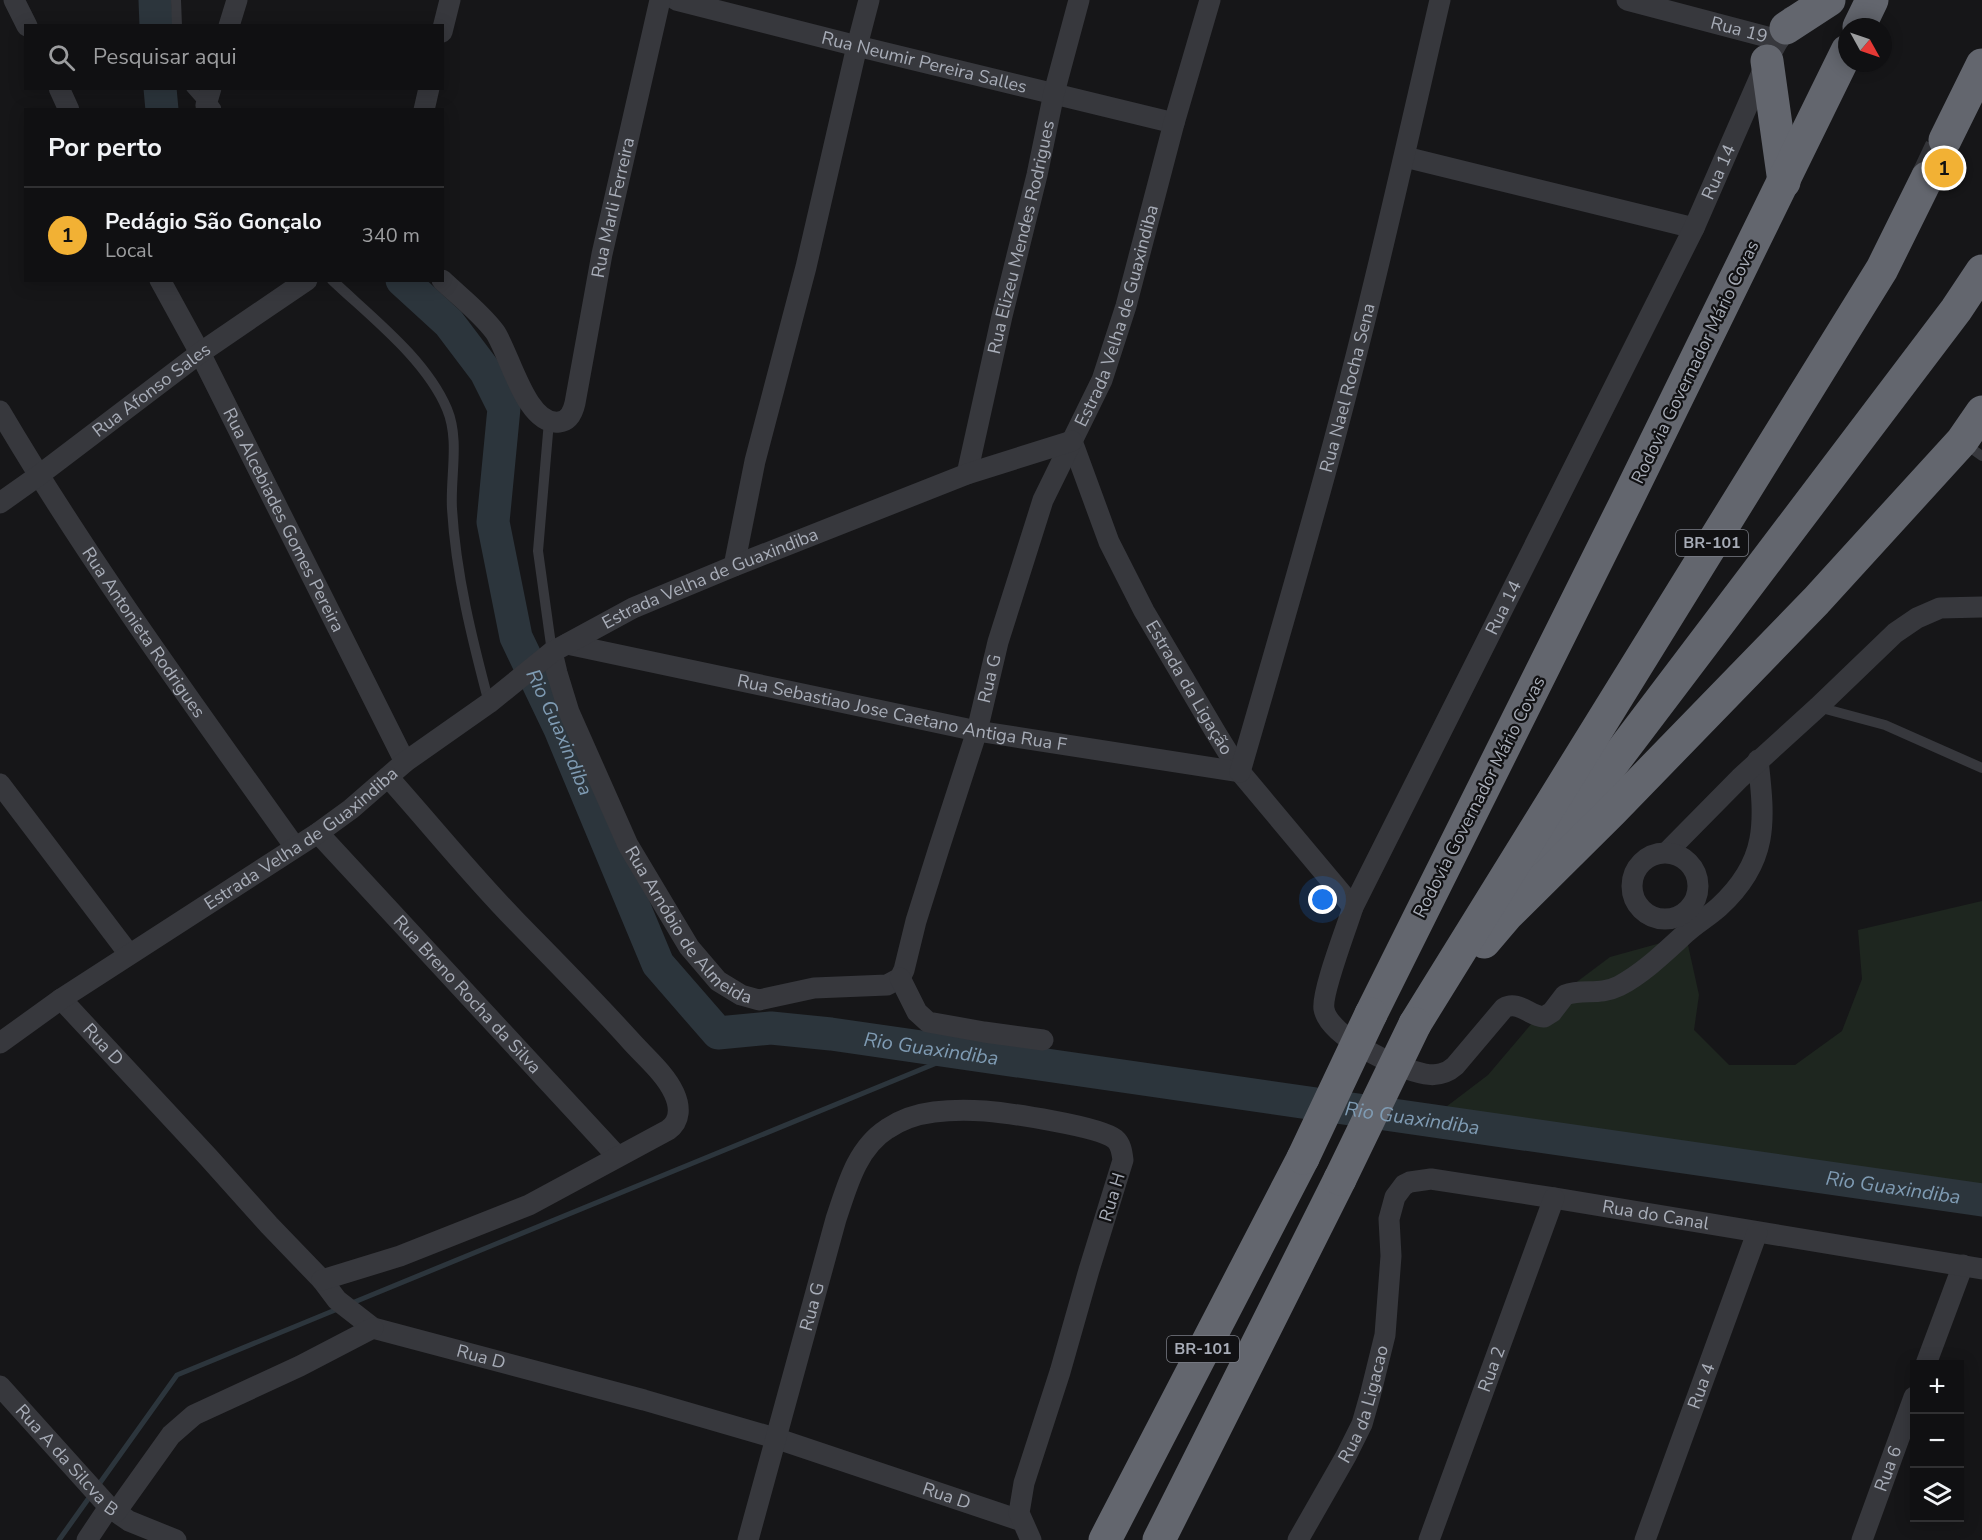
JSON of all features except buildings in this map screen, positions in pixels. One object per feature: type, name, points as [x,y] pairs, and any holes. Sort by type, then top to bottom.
[{"type":"highway","points":[[1784,182],[1783,32],[1829,0]]},
{"type":"highway","points":[[1863,18],[1872,0]]},
{"type":"highway","points":[[1945,140],[1982,65]]},
{"type":"highway","name":"Rodovia Governador Mário Covas","points":[[1105,1540],[1303,1158],[1371,1014],[1838,70]]},
{"type":"highway","name":"BR-101","points":[[1159,1540],[1415,1024],[1882,269],[1927,178]]},
{"type":"highway","name":"BR-101","points":[[1415,1024],[1942,330],[1982,271]]},
{"type":"highway","name":"BR-101","points":[[1415,1024],[1507,915],[1816,602],[1972,449],[1982,412]]},
{"type":"street","points":[[14,0],[26,24]]},
{"type":"street","points":[[230,24],[237,0]]},
{"type":"street","points":[[444,24],[450,0]]},
{"type":"street","name":"Rua Marli Ferreira","points":[[549,421],[562,422],[570,415],[575,403],[602,254],[660,0]]},
{"type":"street","name":"Rua Neumir Pereira Salles","points":[[676,0],[1174,123]]},
{"type":"street","points":[[734,566],[754,461],[806,267],[856,46],[869,0]]},
{"type":"street","name":"Rua Elizeu Mendes Rodrigues","points":[[967,474],[1054,93],[1079,0]]},
{"type":"street","name":"Estrada Velha de Guaxindiba","points":[[0,1043],[129,954],[318,833],[405,762],[489,702],[545,658],[633,609],[734,566],[967,474],[1072,441],[1102,380],[1126,306],[1174,123],[1210,0]]},
{"type":"street","name":"Rua Nael Rocha Sena","points":[[1240,772],[1335,438],[1405,157],[1440,0]]},
{"type":"street","name":"Rua 19","points":[[1628,0],[1783,32]]},
{"type":"street","name":"Rua 14","points":[[1758,760],[1762,802],[1760,839],[1750,871],[1719,908],[1619,986],[1599,993],[1565,994],[1552,1012],[1544,1017],[1514,1005],[1504,1008],[1455,1066],[1438,1075],[1426,1075],[1413,1071],[1379,1056],[1343,1035],[1332,1025],[1323,1006],[1353,908],[1694,228],[1783,32]]},
{"type":"street","points":[[59,90],[68,108]]},
{"type":"street","points":[[424,108],[429,90]]},
{"type":"street","points":[[1405,157],[1694,228]]},
{"type":"street","name":"Rua Alcebiades Gomes Pereira","points":[[161,282],[200,353],[405,762]]},
{"type":"street","name":"Rua Afonso Sales","points":[[0,503],[200,353],[304,282]]},
{"type":"street","points":[[444,282],[495,332],[530,405],[540,417],[549,421]]},
{"type":"street","name":"Rua Antonieta Rodrigues","points":[[0,411],[38,476],[181,688],[295,847]]},
{"type":"street","name":"Rua G","points":[[900,978],[977,730],[998,642],[1042,500],[1072,441]]},
{"type":"street","name":"Estrada da Ligação","points":[[1072,441],[1109,542],[1144,610],[1240,772],[1353,908]]},
{"type":"street","points":[[1667,852],[1706,810],[1758,760],[1818,707],[1895,633],[1917,618],[1940,608],[1982,607]]},
{"type":"street","name":"Rua Sebastiao Jose Caetano Antiga Rua F","points":[[545,658],[1240,772]]},
{"type":"street","name":"Rua Arnóbio de Almeida","points":[[545,658],[556,673],[569,712],[597,779],[628,845],[689,947],[718,981],[741,995],[759,999],[814,988],[887,985],[900,978]]},
{"type":"street","points":[[322,1280],[400,1256],[529,1205],[673,1126],[678,1111],[673,1091],[600,1006],[514,919],[388,777]]},
{"type":"street","points":[[0,784],[129,954]]},
{"type":"street","name":"Rua Breno Rocha da Silva","points":[[318,833],[617,1156]]},
{"type":"street","points":[[900,978],[917,1012],[928,1022],[1043,1040]]},
{"type":"street","name":"Rua D","points":[[61,999],[210,1158],[337,1299],[373,1328],[644,1400],[776,1438],[1026,1531]]},
{"type":"street","name":"Rua H","points":[[850,1178],[866,1148],[873,1140],[902,1121],[934,1112],[984,1111],[1033,1118],[1105,1133],[1120,1145],[1123,1160],[1060,1372],[1024,1483],[1019,1513],[1026,1531]]},
{"type":"street","name":"Rua G","points":[[748,1540],[836,1219],[850,1178]]},
{"type":"street","name":"Rua do Canal","points":[[1391,1256],[1389,1219],[1399,1190],[1410,1182],[1431,1179],[1972,1267]]},
{"type":"street","name":"Rua 2","points":[[1429,1540],[1554,1198]]},
{"type":"street","name":"Rua 4","points":[[1646,1540],[1757,1233]]},
{"type":"street","name":"Rua da Ligacao","points":[[1298,1540],[1362,1424],[1384,1335],[1391,1256]]},
{"type":"street","points":[[1928,1360],[1972,1267]]},
{"type":"street","points":[[87,1540],[109,1507],[171,1436],[195,1415],[290,1371],[373,1328]]},
{"type":"street","name":"Rua A da Silcva B","points":[[0,1386],[109,1507],[146,1529],[176,1540]]},
{"type":"street","name":"Rua 6","points":[[1862,1540],[1910,1408]]},
{"type":"lane","points":[[176,0],[177,24]]},
{"type":"lane","points":[[194,90],[209,101]]},
{"type":"lane","points":[[334,282],[393,337],[428,376],[447,410],[453,437],[452,509],[465,612],[489,702]]},
{"type":"lane","points":[[545,658],[538,551],[549,421]]},
{"type":"lane","points":[[1818,707],[1886,725],[1982,768]]},
{"type":"shaded area","points":[[1982,901],[1982,1199],[1480,1128],[1438,1113],[1488,1075],[1550,1002],[1610,957],[1686,936],[1699,995],[1694,1030],[1729,1065],[1795,1065],[1842,1031],[1862,979],[1858,930]]},
{"type":"waterway","name":"Rio Guaxindiba","points":[[155,0],[156,24]]},
{"type":"waterway","name":"Rio Guaxindiba","points":[[160,90],[162,108]]},
{"type":"waterway","name":"Rio Guaxindiba","points":[[404,282],[449,323],[486,372],[504,408],[493,522],[516,637],[560,729],[658,964],[718,1033],[771,1028],[831,1034],[1982,1200]]},
{"type":"waterway","points":[[352,1303],[961,1053]]},
{"type":"waterway","points":[[97,1487],[177,1375],[340,1308]]},
{"type":"waterway","points":[[59,1540],[91,1495]]},
{"type":"tunnel","points":[[1927,178],[1945,140]]},
{"type":"place","name":"Pedágio São Gonçalo","points":[[1944,168]]}]
